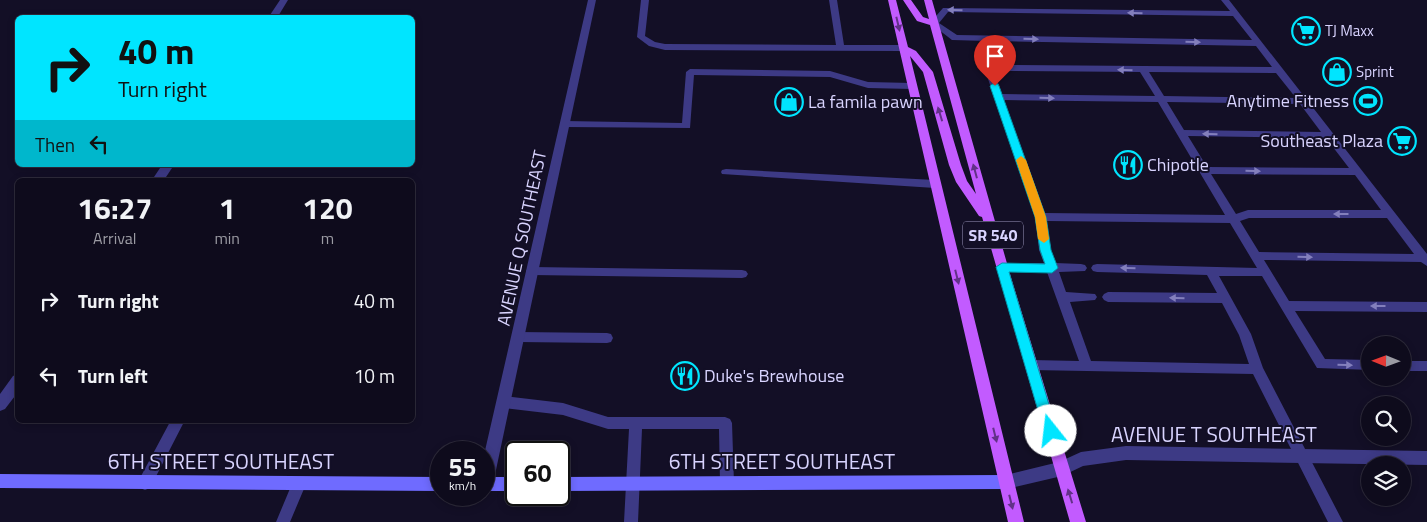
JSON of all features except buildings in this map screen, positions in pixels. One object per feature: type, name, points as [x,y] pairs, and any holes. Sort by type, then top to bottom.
[{"type":"main road","name":"SR 540","points":[[892,0],[1016,522]]},
{"type":"main road","points":[[907,0],[920,19],[934,23]]},
{"type":"main road","name":"SR 540","points":[[928,0],[1002,267],[1078,522]]},
{"type":"main road","points":[[903,48],[913,53],[928,72],[955,165],[962,182],[989,221]]},
{"type":"street","points":[[274,15],[284,0]]},
{"type":"street","name":"AVENUE Q SOUTHEAST","points":[[495,441],[592,0]]},
{"type":"street","points":[[159,178],[167,167]]},
{"type":"street","points":[[0,405],[15,384]]},
{"type":"street","name":"AVENUE T SOUTHEAST","points":[[1006,482],[1062,470],[1081,459],[1126,453],[1427,458]]},
{"type":"street","name":"6TH STREET SOUTHEAST","points":[[0,481],[430,484]]},
{"type":"street","name":"6TH STREET SOUTHEAST","points":[[570,484],[1006,482]]},
{"type":"lane","points":[[645,0],[641,37],[652,44],[665,47],[840,46],[903,48]]},
{"type":"lane","points":[[833,0],[840,46]]},
{"type":"lane","points":[[980,0],[985,11]]},
{"type":"lane","points":[[1225,0],[1426,260]]},
{"type":"lane","points":[[1236,14],[946,10],[934,23],[955,38],[1257,43]]},
{"type":"lane","points":[[991,39],[1002,68]]},
{"type":"lane","points":[[1087,366],[1045,250],[1041,217],[991,76],[1002,68],[1144,71],[1279,70]]},
{"type":"lane","points":[[1144,71],[1321,364],[1361,365]]},
{"type":"lane","points":[[565,124],[687,126],[690,72],[830,74],[868,85],[912,86]]},
{"type":"lane","points":[[999,97],[1302,101]]},
{"type":"lane","points":[[1182,133],[1329,135]]},
{"type":"lane","points":[[1204,170],[1358,172]]},
{"type":"lane","points":[[726,172],[935,184]]},
{"type":"lane","points":[[1041,217],[1234,219],[1248,214],[1390,214]]},
{"type":"lane","points":[[1256,256],[1426,260]]},
{"type":"lane","points":[[1002,267],[1082,268]]},
{"type":"lane","points":[[1096,268],[1265,272]]},
{"type":"lane","points":[[532,271],[742,274]]},
{"type":"lane","points":[[1211,272],[1245,334],[1257,369],[1336,522]]},
{"type":"lane","points":[[1062,297],[1091,297]]},
{"type":"lane","points":[[1108,297],[1226,298]]},
{"type":"lane","points":[[1286,306],[1427,307]]},
{"type":"lane","points":[[518,337],[607,338]]},
{"type":"lane","points":[[1031,365],[1257,369]]},
{"type":"lane","points":[[1411,366],[1427,366]]},
{"type":"lane","points":[[504,402],[563,408],[608,423],[725,423],[726,483]]},
{"type":"lane","points":[[145,483],[176,423]]},
{"type":"lane","points":[[631,522],[636,423]]},
{"type":"lane","points":[[283,522],[299,484]]},
{"type":"slow traffic","points":[[1021,160],[1041,217],[1044,239]]},
{"type":"place","name":"TJ Maxx","points":[[1306,31]]},
{"type":"place","name":"Sprint","points":[[1337,72]]},
{"type":"place","name":"Anytime Fitness","points":[[1368,101]]},
{"type":"place","name":"La famila pawn","points":[[789,102]]},
{"type":"place","name":"Southeast Plaza","points":[[1402,141]]},
{"type":"place","name":"Chipotle","points":[[1128,165]]},
{"type":"place","name":"Duke's Brewhouse","points":[[685,376]]},
{"type":"route","points":[[995,86],[1041,217],[1045,250],[1052,268],[1002,267],[1051,431]]}]
